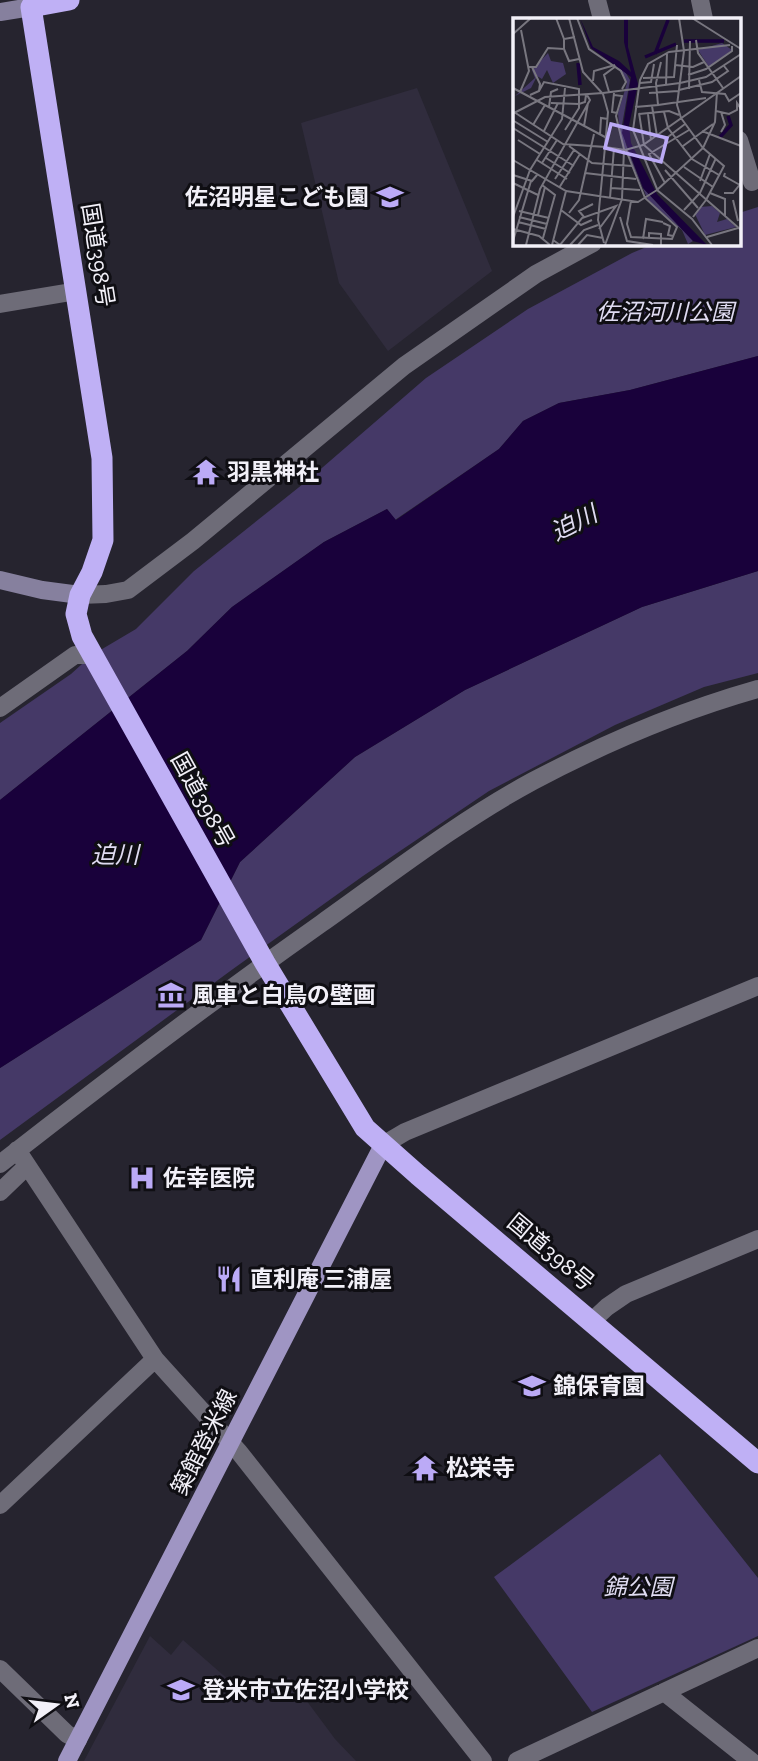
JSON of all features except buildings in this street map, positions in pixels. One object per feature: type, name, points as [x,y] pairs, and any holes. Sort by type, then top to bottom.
[{"type":"highway","points":[[30,4],[68,0]]},
{"type":"highway","name":"国道398号","points":[[30,4],[102,458],[103,540],[92,572],[80,595],[76,614],[82,636],[265,963],[365,1128],[755,1455]]},
{"type":"main road","name":"築館登米線","points":[[67,1761],[383,1145]]},
{"type":"street","points":[[597,0],[602,18]]},
{"type":"street","points":[[700,0],[705,18]]},
{"type":"street","points":[[0,12],[30,4]]},
{"type":"street","points":[[740,144],[749,183]]},
{"type":"street","points":[[0,580],[80,595],[128,590],[193,541],[415,359],[536,274],[589,245]]},
{"type":"street","points":[[0,304],[77,291]]},
{"type":"street","points":[[0,708],[75,655],[92,655]]},
{"type":"street","points":[[0,1164],[265,963],[468,821],[532,782],[625,736],[758,689]]},
{"type":"street","points":[[383,1145],[405,1132],[758,986]]},
{"type":"street","points":[[17,1150],[155,1359],[239,1452],[483,1761]]},
{"type":"street","points":[[0,1192],[27,1166]]},
{"type":"street","points":[[592,1321],[626,1294],[758,1239]]},
{"type":"street","points":[[0,1505],[155,1359]]},
{"type":"street","points":[[517,1761],[758,1648]]},
{"type":"street","points":[[0,1670],[67,1734],[78,1741]]},
{"type":"street","points":[[664,1692],[751,1761]]},
{"type":"shaded area","name":"佐沼明星こども園","points":[[417,88],[492,271],[388,351],[339,283],[301,123]]},
{"type":"shaded area","name":"登米市立佐沼小学校","points":[[150,1636],[171,1655],[183,1640],[254,1702],[289,1677],[335,1739],[356,1761],[84,1761]]},
{"type":"green space","name":"佐沼河川公園","points":[[758,207],[758,356],[630,390],[559,403],[523,421],[499,449],[395,520],[387,509],[324,542],[232,607],[187,651],[0,800],[0,723],[71,674],[92,655],[136,629],[194,571],[308,480],[426,378],[528,309],[632,253],[651,245],[740,245],[740,213]]},
{"type":"green space","points":[[758,571],[758,673],[704,687],[615,725],[489,791],[363,876],[0,1140],[0,1068],[201,940],[240,862],[355,757],[465,690],[642,607]]},
{"type":"green space","name":"錦公園","points":[[660,1454],[758,1578],[758,1636],[592,1712],[494,1577]]},
{"type":"water","name":"迫川","points":[[758,356],[758,571],[642,607],[465,690],[355,757],[240,862],[201,940],[0,1068],[0,800],[187,651],[232,607],[324,542],[387,509],[396,520],[499,449],[523,421],[559,403],[630,390]]},
{"type":"place","name":"佐沼明星こども園","points":[[390,197]]},
{"type":"place","name":"羽黒神社","points":[[206,472]]},
{"type":"place","name":"風車と白鳥の壁画","points":[[171,995]]},
{"type":"place","name":"佐幸医院","points":[[142,1178]]},
{"type":"place","name":"直利庵 三浦屋","points":[[229,1279]]},
{"type":"place","name":"錦保育園","points":[[532,1386]]},
{"type":"place","name":"松栄寺","points":[[425,1468]]},
{"type":"place","name":"登米市立佐沼小学校","points":[[181,1690]]}]
